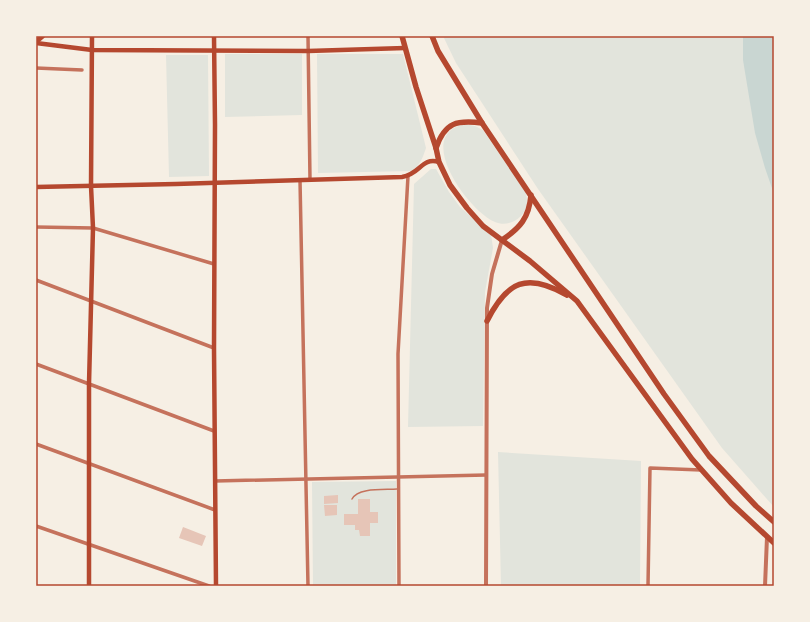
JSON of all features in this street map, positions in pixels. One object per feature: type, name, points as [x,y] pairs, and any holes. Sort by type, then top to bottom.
[{"type":"main road","points":[[36,42],[43,36]]},
{"type":"main road","points":[[89,586],[89,384],[93,228],[91,186],[92,36]]},
{"type":"main road","points":[[214,36],[216,183],[214,264],[216,586]]},
{"type":"main road","points":[[402,36],[439,162],[450,185],[466,208],[484,226],[558,284],[577,301],[702,470],[731,503],[774,543]]},
{"type":"main road","points":[[432,36],[438,51],[482,123],[664,394],[709,456],[734,484],[774,522]]},
{"type":"main road","points":[[36,42],[92,50],[308,51],[405,48]]},
{"type":"main road","points":[[436,148],[443,131],[452,125],[468,121],[482,123]]},
{"type":"main road","points":[[36,187],[216,183],[408,176],[431,160],[439,162]]},
{"type":"main road","points":[[502,240],[515,231],[524,220],[529,208],[531,195]]},
{"type":"main road","points":[[487,321],[495,305],[505,294],[524,282],[548,285],[577,301]]},
{"type":"street","points":[[308,36],[310,180]]},
{"type":"street","points":[[36,68],[82,70]]},
{"type":"street","points":[[399,586],[398,354],[408,176]]},
{"type":"street","points":[[300,180],[308,586]]},
{"type":"street","points":[[36,227],[93,228],[214,264]]},
{"type":"street","points":[[486,586],[488,295],[492,274],[502,240]]},
{"type":"street","points":[[36,280],[214,348]]},
{"type":"street","points":[[36,364],[214,431]]},
{"type":"street","points":[[36,444],[215,510]]},
{"type":"street","points":[[648,586],[650,468],[702,470]]},
{"type":"street","points":[[215,481],[486,475]]},
{"type":"street","points":[[36,526],[209,586]]},
{"type":"street","points":[[765,586],[767,538]]},
{"type":"lane","points":[[352,499],[364,490],[399,489]]},
{"type":"shaded area","points":[[443,36],[758,36],[774,192],[774,507],[722,448],[538,189],[456,63]]},
{"type":"shaded area","points":[[743,36],[774,36],[774,194],[755,133],[743,60]]},
{"type":"shaded area","points":[[225,54],[302,54],[302,115],[225,117]]},
{"type":"shaded area","points":[[317,54],[403,54],[426,148],[415,169],[412,171],[318,173]]},
{"type":"shaded area","points":[[166,55],[208,55],[209,176],[169,177]]},
{"type":"shaded area","points":[[466,124],[483,130],[526,193],[527,203],[525,211],[521,216],[512,222],[505,224],[498,223],[484,215],[471,203],[460,189],[450,172],[444,156],[444,142],[451,130]]},
{"type":"shaded area","points":[[431,169],[436,169],[449,192],[460,207],[491,234],[493,248],[485,292],[483,426],[408,427],[414,184]]},
{"type":"shaded area","points":[[498,452],[641,461],[640,586],[501,586]]},
{"type":"shaded area","points":[[396,481],[396,586],[313,586],[312,482]]},
{"type":"building","points":[[338,495],[338,503],[324,504],[324,496]]},
{"type":"building","points":[[358,499],[370,499],[370,512],[378,512],[378,523],[370,523],[370,536],[360,536],[359,530],[355,530],[355,525],[344,525],[344,514],[358,514]]},
{"type":"building","points":[[324,505],[337,505],[337,515],[325,516]]},
{"type":"building","points":[[183,527],[206,536],[202,546],[179,538]]}]
